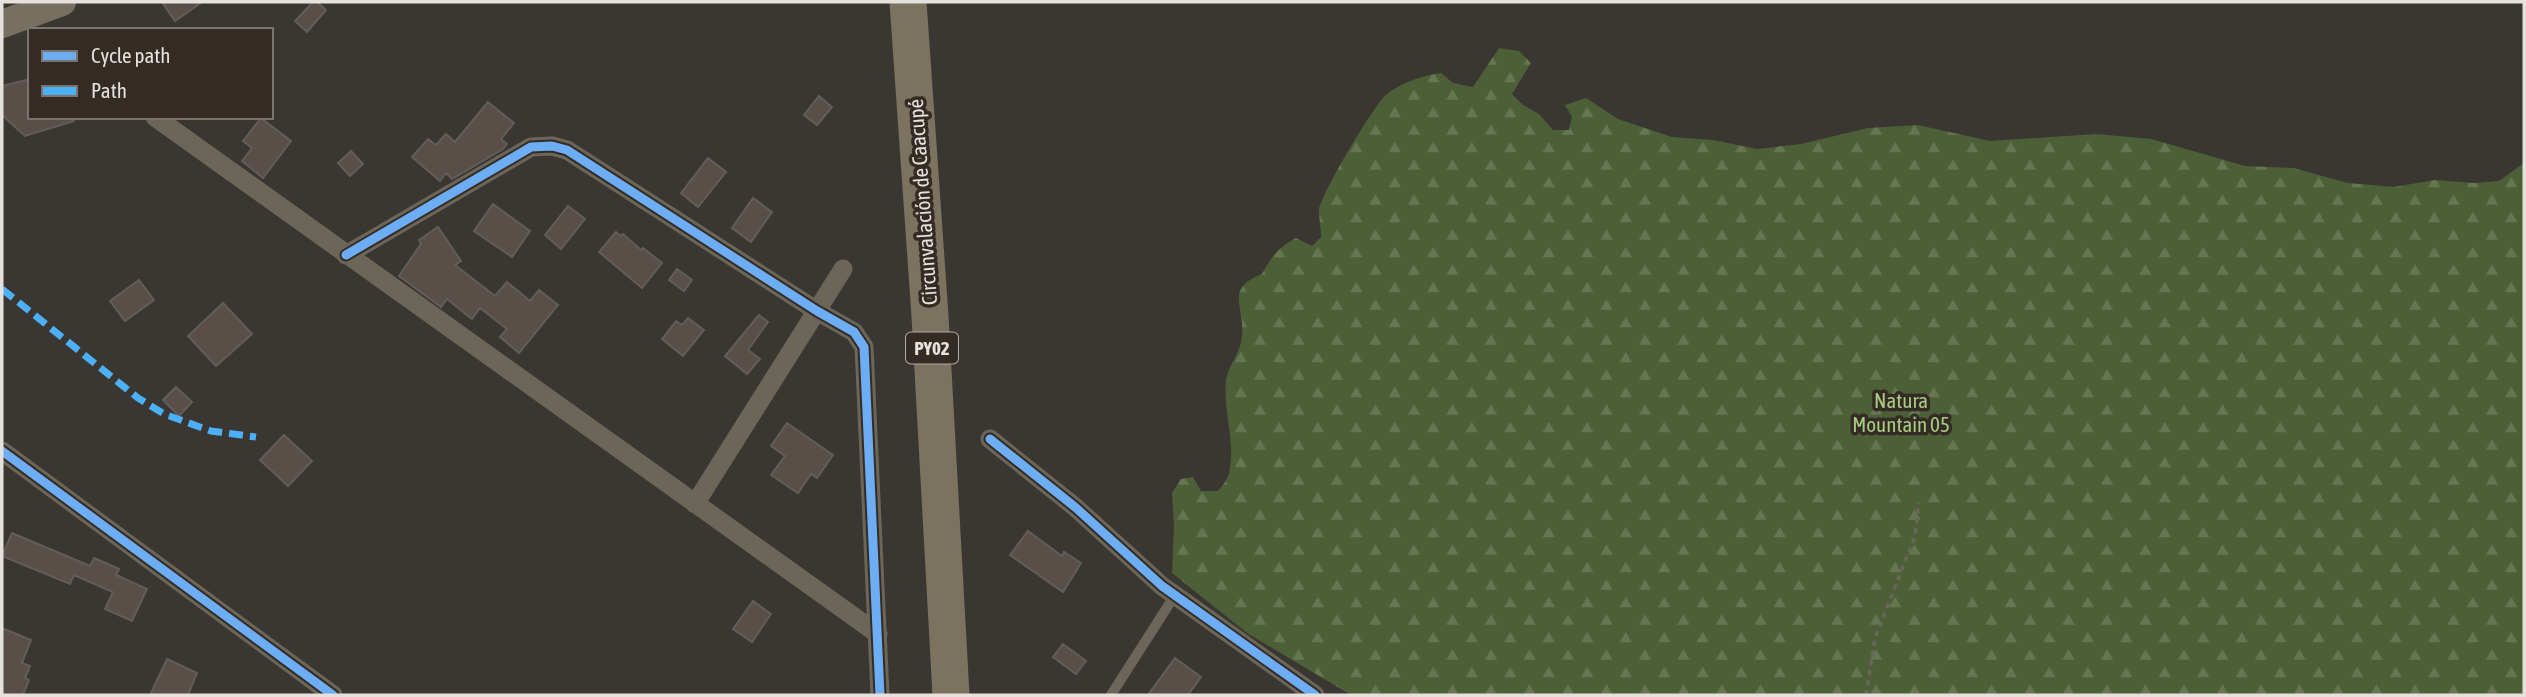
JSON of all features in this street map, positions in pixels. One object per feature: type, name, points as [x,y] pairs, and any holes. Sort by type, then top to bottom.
[{"type":"highway","name":"Circunvalación de Caacupé","points":[[886,2],[928,695]]},
{"type":"highway","name":"Circunvalación de Caacupé","points":[[908,2],[930,316],[951,695]]},
{"type":"street","points":[[18,24],[62,2]]},
{"type":"street","points":[[158,119],[878,634]]},
{"type":"street","points":[[346,255],[531,147],[552,146],[567,150],[854,332],[864,347],[880,695]]},
{"type":"street","points":[[695,504],[842,269]]},
{"type":"street","points":[[990,439],[1076,507],[1162,586],[1315,695]]},
{"type":"street","points":[[2,451],[333,695]]},
{"type":"lane","points":[[1111,695],[1175,595]]},
{"type":"path","points":[[1866,695],[1875,638],[1915,536],[1919,502]]},
{"type":"green space","name":"Natura Mountain 05","points":[[1499,48],[1519,51],[1531,63],[1512,94],[1523,105],[1539,114],[1553,130],[1569,130],[1572,117],[1565,105],[1586,98],[1618,119],[1672,137],[1713,140],[1757,149],[1801,144],[1868,128],[1918,125],[1990,141],[2096,134],[2151,139],[2245,166],[2293,168],[2348,183],[2394,187],[2435,180],[2474,183],[2499,181],[2524,163],[2524,695],[1351,695],[1247,633],[1172,573],[1172,493],[1181,479],[1193,477],[1201,491],[1218,491],[1229,473],[1231,450],[1226,381],[1241,342],[1240,292],[1250,280],[1262,274],[1276,253],[1290,241],[1296,238],[1312,246],[1321,237],[1319,210],[1322,201],[1360,131],[1387,94],[1412,80],[1441,73],[1453,83],[1473,87]]},
{"type":"building","points":[[162,2],[202,2],[175,21]]},
{"type":"building","points":[[313,2],[326,10],[307,32],[295,21]]},
{"type":"building","points":[[28,80],[28,119],[74,121],[25,136],[2,115],[2,86]]},
{"type":"building","points":[[819,96],[832,107],[817,125],[804,115]]},
{"type":"building","points":[[488,102],[514,123],[501,139],[507,144],[503,149],[452,179],[446,173],[440,181],[412,157],[428,139],[436,145],[446,134],[455,142]]},
{"type":"building","points":[[262,119],[291,141],[263,178],[242,161],[252,148],[243,141]]},
{"type":"building","points":[[351,151],[363,164],[350,176],[338,163]]},
{"type":"building","points":[[708,158],[726,172],[698,207],[681,193]]},
{"type":"building","points":[[753,198],[772,212],[751,242],[732,228]]},
{"type":"building","points":[[493,204],[530,231],[512,257],[474,231]]},
{"type":"building","points":[[568,206],[585,219],[561,249],[545,235]]},
{"type":"building","points":[[438,227],[461,261],[455,265],[495,296],[507,282],[530,301],[539,290],[558,305],[519,353],[500,337],[507,329],[480,308],[472,319],[447,299],[441,307],[399,276],[421,244],[419,240]]},
{"type":"building","points":[[616,232],[621,236],[623,234],[662,263],[642,288],[599,252]]},
{"type":"building","points":[[677,269],[692,280],[684,291],[669,280]]},
{"type":"building","points":[[139,280],[154,300],[125,321],[110,301]]},
{"type":"building","points":[[223,303],[252,334],[216,366],[188,336]]},
{"type":"building","points":[[759,315],[768,322],[748,350],[760,359],[747,374],[725,356]]},
{"type":"building","points":[[688,318],[704,330],[683,356],[662,339],[676,321],[682,325]]},
{"type":"building","points":[[176,387],[192,402],[179,416],[163,400]]},
{"type":"building","points":[[787,423],[833,455],[817,478],[811,474],[798,493],[771,475],[785,456],[771,446]]},
{"type":"building","points":[[284,435],[312,461],[288,486],[260,460]]},
{"type":"building","points":[[1028,531],[1062,556],[1064,552],[1081,563],[1063,592],[1010,555]]},
{"type":"building","points":[[12,533],[90,566],[94,558],[119,569],[116,575],[147,589],[132,621],[105,609],[113,592],[74,575],[70,584],[2,556]]},
{"type":"building","points":[[753,601],[771,614],[752,642],[733,629]]},
{"type":"building","points":[[2,628],[31,640],[22,663],[30,666],[25,678],[29,680],[23,695],[2,695]]},
{"type":"building","points":[[1063,644],[1086,661],[1076,674],[1053,657]]},
{"type":"building","points":[[1175,658],[1201,677],[1188,695],[1148,695]]},
{"type":"building","points":[[167,659],[197,673],[188,695],[150,695]]},
{"type":"marked path","points":[[2,289],[138,398],[164,414],[211,431],[256,437]]},
{"type":"cycle path","points":[[346,255],[531,147],[552,146],[567,150],[854,332],[864,347],[880,695]]},
{"type":"cycle path","points":[[990,439],[1075,507],[1162,586],[1315,695]]},
{"type":"cycle path","points":[[2,451],[333,695]]}]
